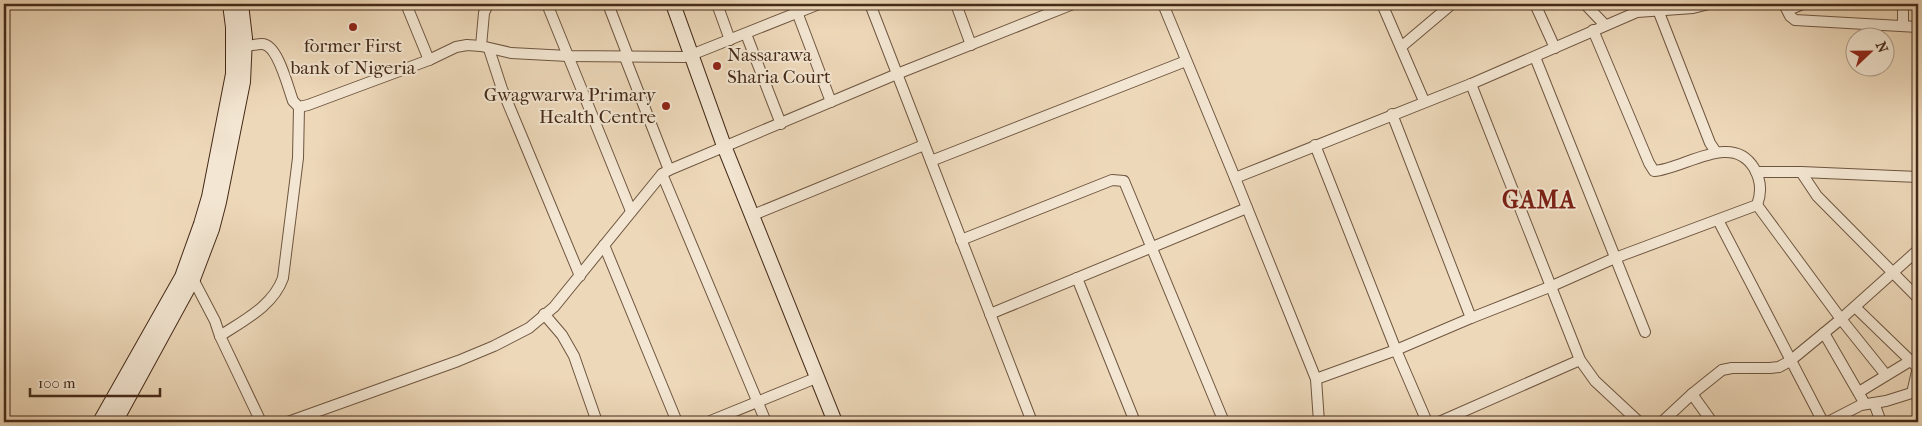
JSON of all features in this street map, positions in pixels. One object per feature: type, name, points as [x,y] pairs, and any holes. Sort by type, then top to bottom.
[{"type":"main road","points":[[115,422],[193,279],[212,230],[240,103],[239,48],[233,27],[230,4]]},
{"type":"main road","points":[[100,422],[182,277],[192,252],[209,197],[239,48],[244,17],[241,4]]},
{"type":"main road","points":[[666,4],[688,56],[828,422]]},
{"type":"main road","points":[[673,4],[688,56]]},
{"type":"main road","points":[[722,147],[752,215],[835,422]]},
{"type":"street","points":[[406,4],[429,60]]},
{"type":"street","points":[[488,4],[484,13],[485,48],[580,276]]},
{"type":"street","points":[[547,4],[631,212]]},
{"type":"street","points":[[608,4],[666,172],[766,422]]},
{"type":"street","points":[[717,4],[730,40]]},
{"type":"street","points":[[299,107],[429,60],[456,47],[467,45],[511,53],[568,56],[688,56],[746,34],[796,8],[819,4]]},
{"type":"street","points":[[870,4],[1032,422]]},
{"type":"street","points":[[956,4],[971,45]]},
{"type":"street","points":[[288,422],[494,346],[529,328],[554,307],[666,172],[897,74],[971,45],[1050,8],[1073,4]]},
{"type":"street","points":[[1163,4],[1316,379],[1319,422]]},
{"type":"street","points":[[1382,4],[1424,101]]},
{"type":"street","points":[[1401,47],[1452,4]]},
{"type":"street","points":[[1535,4],[1555,48]]},
{"type":"street","points":[[1585,4],[1605,25]]},
{"type":"street","points":[[1235,178],[1424,101],[1471,84],[1641,10],[1693,8],[1709,4]]},
{"type":"street","points":[[1785,6],[1791,9],[1803,4]]},
{"type":"street","points":[[1903,4],[1903,25]]},
{"type":"street","points":[[1785,6],[1794,20],[1918,26]]},
{"type":"street","points":[[796,8],[831,102]]},
{"type":"street","points":[[1658,10],[1710,143],[1716,152]]},
{"type":"street","points":[[1594,30],[1654,171],[1716,152],[1739,154],[1749,160],[1756,172],[1760,186],[1760,196],[1757,205]]},
{"type":"street","points":[[746,34],[780,124]]},
{"type":"street","points":[[220,336],[266,305],[279,290],[284,278],[298,158],[299,107],[293,101],[276,53],[269,46],[262,44],[239,48]]},
{"type":"street","points":[[1535,56],[1645,332]]},
{"type":"street","points":[[931,161],[1186,61]]},
{"type":"street","points":[[1471,84],[1580,360],[1595,381],[1639,422]]},
{"type":"street","points":[[1392,114],[1471,318]]},
{"type":"street","points":[[752,215],[924,145]]},
{"type":"street","points":[[1314,145],[1396,350],[1427,422]]},
{"type":"street","points":[[1756,172],[1918,177]]},
{"type":"street","points":[[1801,172],[1817,196],[1918,298]]},
{"type":"street","points":[[961,240],[1112,180],[1124,181],[1224,422]]},
{"type":"street","points":[[1316,379],[1396,350],[1552,286],[1614,258],[1757,205]]},
{"type":"street","points":[[1757,205],[1841,319],[1886,375]]},
{"type":"street","points":[[990,314],[1247,208]]},
{"type":"street","points":[[1718,220],[1823,422]]},
{"type":"street","points":[[604,245],[676,422]]},
{"type":"street","points":[[1662,422],[1692,394],[1722,370],[1779,367],[1790,361],[1855,307],[1918,250]]},
{"type":"street","points":[[1077,278],[1135,422]]},
{"type":"street","points":[[193,279],[215,321],[220,336],[261,422]]},
{"type":"street","points":[[1828,422],[1848,410],[1886,402],[1915,392],[1915,365],[1855,307]]},
{"type":"street","points":[[544,314],[562,335],[574,356],[597,422]]},
{"type":"street","points":[[1824,333],[1859,392],[1870,404],[1881,422]]},
{"type":"street","points":[[1439,422],[1580,360]]},
{"type":"street","points":[[1859,392],[1886,375],[1915,365]]},
{"type":"street","points":[[708,422],[811,380]]},
{"type":"street","points":[[1692,394],[1712,422]]},
{"type":"place","name":"former First bank of Nigeria","points":[[353,27]]},
{"type":"place","name":"Nassarawa Sharia Court","points":[[717,66]]},
{"type":"place","name":"Gwagwarwa Primary Health Centre","points":[[666,106]]},
{"type":"district","name":"GAMA","points":[[1539,200]]}]
